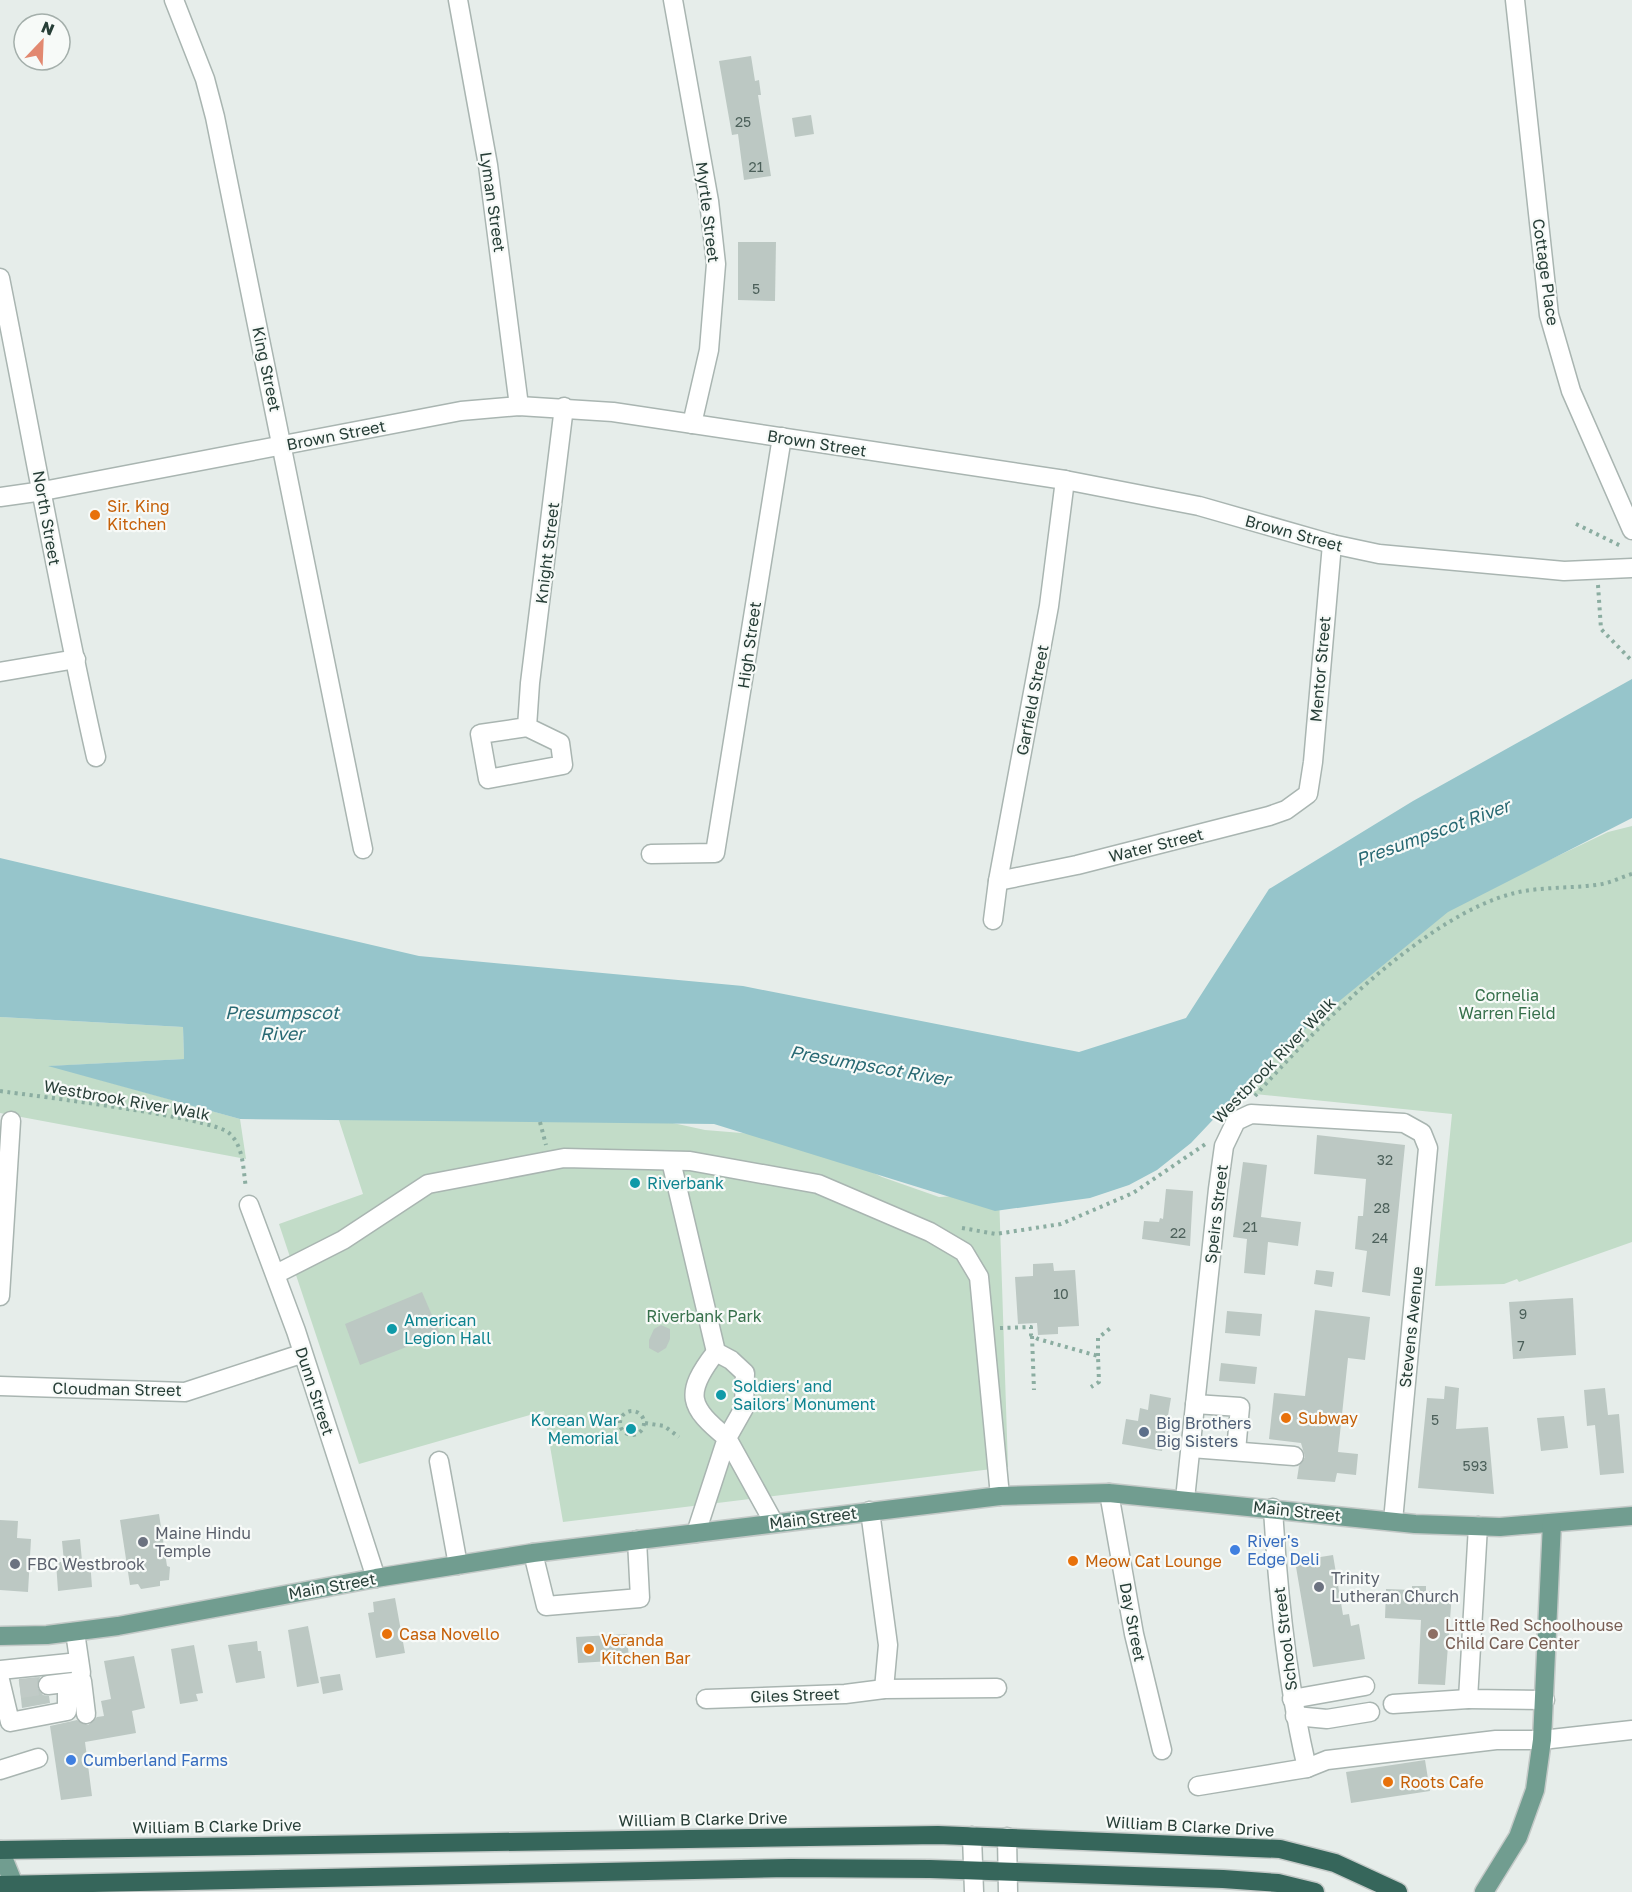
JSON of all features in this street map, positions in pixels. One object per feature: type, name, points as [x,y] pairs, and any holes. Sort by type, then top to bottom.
[{"type":"highway","name":"William B Clarke Drive","points":[[0,1850],[1008,1837],[1280,1849],[1335,1863],[1398,1892]]},
{"type":"highway","points":[[10,1887],[778,1868],[972,1870],[1223,1879],[1278,1883],[1316,1892]]},
{"type":"main road","name":"Main Street","points":[[0,1636],[75,1632],[376,1578],[533,1553],[1000,1496],[1109,1493],[1393,1521],[1500,1527],[1632,1516]]},
{"type":"main road","points":[[1485,1892],[1518,1837],[1535,1790],[1545,1700],[1552,1523]]},
{"type":"main road","points":[[0,1850],[10,1887]]},
{"type":"street","name":"King Street","points":[[174,0],[192,43],[210,98],[283,445],[329,689],[363,849]]},
{"type":"street","name":"Lyman Street","points":[[458,0],[488,165],[519,406]]},
{"type":"street","name":"Myrtle Street","points":[[673,0],[709,201],[716,264],[709,350],[692,424]]},
{"type":"street","name":"Cottage Place","points":[[1515,0],[1549,315],[1570,391],[1632,530]]},
{"type":"street","name":"North Street","points":[[0,278],[44,491],[66,625],[76,659],[96,758]]},
{"type":"street","name":"Brown Street","points":[[0,497],[44,491],[461,411],[519,406],[564,407],[1065,480],[1189,503],[1332,544],[1427,560],[1596,571],[1632,568]]},
{"type":"street","name":"Knight Street","points":[[527,727],[528,700],[564,407]]},
{"type":"street","name":"High Street","points":[[651,854],[715,853],[782,437]]},
{"type":"street","name":"Garfield Street","points":[[993,920],[998,881],[1049,606],[1065,480]]},
{"type":"street","name":"Mentor Street","points":[[1308,794],[1313,762],[1332,544]]},
{"type":"street","points":[[0,672],[76,659]]},
{"type":"street","points":[[527,727],[560,743],[563,765],[488,779],[480,734],[527,727]]},
{"type":"street","name":"Water Street","points":[[998,881],[1077,865],[1269,816],[1286,810],[1308,794]]},
{"type":"street","name":"Stevens Avenue","points":[[1236,1121],[1251,1114],[1302,1115],[1404,1123],[1422,1133],[1428,1148],[1393,1521]]},
{"type":"street","points":[[0,1296],[11,1120]]},
{"type":"street","name":"Speirs Street","points":[[1185,1499],[1224,1146],[1236,1121]]},
{"type":"street","points":[[276,1274],[343,1240],[428,1184],[564,1158],[690,1161],[818,1184],[930,1232],[964,1252],[979,1277],[1000,1496]]},
{"type":"street","points":[[671,1161],[716,1353]]},
{"type":"street","name":"Dunn Street","points":[[249,1205],[276,1274],[376,1578]]},
{"type":"street","name":"Cloudman Street","points":[[0,1386],[185,1392],[301,1353]]},
{"type":"street","points":[[696,1533],[727,1438],[744,1408],[745,1373],[732,1360],[716,1353]]},
{"type":"street","points":[[716,1353],[699,1373],[694,1397],[702,1417],[727,1438],[774,1523]]},
{"type":"street","points":[[1195,1404],[1240,1407],[1236,1451]]},
{"type":"street","points":[[1191,1448],[1294,1456]]},
{"type":"street","points":[[439,1461],[458,1565]]},
{"type":"street","name":"Day Street","points":[[1109,1493],[1134,1634],[1162,1750]]},
{"type":"street","name":"School Street","points":[[1273,1508],[1277,1572],[1293,1708],[1307,1768]]},
{"type":"street","points":[[870,1511],[888,1645],[884,1689]]},
{"type":"street","points":[[1468,1699],[1478,1526]]},
{"type":"street","points":[[533,1553],[546,1606],[640,1598],[637,1540]]},
{"type":"street","points":[[7,1687],[10,1722],[67,1711],[79,1662],[75,1632]]},
{"type":"street","points":[[0,1670],[79,1662]]},
{"type":"street","points":[[48,1685],[74,1682]]},
{"type":"street","points":[[74,1682],[86,1714]]},
{"type":"street","points":[[1293,1708],[1365,1686]]},
{"type":"street","name":"Giles Street","points":[[706,1699],[845,1694],[884,1689],[997,1688]]},
{"type":"street","points":[[1393,1704],[1468,1699],[1545,1700]]},
{"type":"street","points":[[1293,1708],[1327,1719],[1370,1712]]},
{"type":"street","points":[[1198,1786],[1307,1768],[1327,1760],[1496,1740],[1542,1740],[1632,1730]]},
{"type":"street","points":[[0,1770],[38,1758]]},
{"type":"street","points":[[972,1836],[974,1892]]},
{"type":"street","points":[[1008,1837],[1008,1892]]},
{"type":"path","points":[[1576,524],[1622,546],[1632,547]]},
{"type":"path","points":[[1596,571],[1601,629],[1632,661]]},
{"type":"path","name":"Westbrook River Walk","points":[[953,1227],[996,1234],[1061,1224],[1133,1193],[1198,1150],[1236,1121],[1256,1095],[1349,999],[1436,930],[1474,907],[1516,893],[1604,884],[1632,874]]},
{"type":"path","name":"Westbrook River Walk","points":[[0,1091],[175,1118],[227,1131],[238,1143],[249,1205]]},
{"type":"path","points":[[536,1149],[547,1146],[540,1122]]},
{"type":"path","points":[[1091,1388],[1100,1382],[1098,1338],[1113,1326]]},
{"type":"path","points":[[984,1329],[1031,1327],[1034,1390]]},
{"type":"path","points":[[1031,1335],[1098,1356]]},
{"type":"path","points":[[634,1410],[639,1413],[645,1423],[638,1434],[632,1436],[622,1430],[620,1420],[627,1411],[634,1410]]},
{"type":"path","points":[[645,1423],[664,1426],[680,1437]]},
{"type":"green space","name":"Cornelia Warren Field","points":[[1632,826],[1632,1242],[1519,1282],[1517,1279],[1504,1284],[1435,1286],[1452,1114],[1235,1092],[1365,948],[1608,832]]},
{"type":"green space","points":[[0,1017],[183,1027],[184,1059],[51,1066],[240,1119],[246,1159],[0,1113]]},
{"type":"green space","name":"Riverbank Park","points":[[335,1108],[659,1120],[705,1130],[754,1134],[823,1148],[882,1177],[939,1197],[999,1194],[1008,1467],[563,1522],[544,1411],[359,1464],[279,1224],[363,1194]]},
{"type":"water","name":"Presumpscot River","points":[[1632,679],[1632,818],[1448,912],[1276,1053],[1191,1143],[1157,1170],[1129,1185],[1090,1198],[995,1211],[714,1124],[240,1119],[48,1066],[184,1059],[183,1027],[0,1017],[0,858],[419,956],[743,986],[1079,1052],[1186,1018],[1269,889],[1413,801]]},
{"type":"building","points":[[751,56],[755,81],[759,80],[761,95],[758,95],[771,176],[744,180],[738,134],[732,135],[719,61]]},
{"type":"building","points":[[811,115],[814,134],[795,137],[792,118]]},
{"type":"building","points":[[738,242],[776,242],[775,301],[738,300]]},
{"type":"building","points":[[1317,1135],[1405,1145],[1390,1296],[1362,1292],[1367,1251],[1355,1249],[1358,1216],[1363,1216],[1366,1179],[1314,1174]]},
{"type":"building","points":[[1243,1162],[1267,1165],[1261,1217],[1301,1222],[1298,1246],[1268,1242],[1265,1275],[1244,1273],[1247,1239],[1233,1237]]},
{"type":"building","points":[[1166,1189],[1193,1191],[1190,1246],[1142,1239],[1144,1221],[1159,1222],[1160,1218],[1163,1219]]},
{"type":"building","points":[[1053,1263],[1054,1271],[1075,1270],[1079,1326],[1058,1327],[1058,1334],[1038,1335],[1037,1323],[1018,1324],[1015,1277],[1033,1276],[1033,1264]]},
{"type":"building","points":[[1316,1270],[1334,1272],[1332,1287],[1314,1284]]},
{"type":"building","name":"American Legion Hall","points":[[422,1292],[440,1334],[360,1365],[345,1324]]},
{"type":"building","points":[[1573,1298],[1576,1355],[1513,1359],[1509,1302]]},
{"type":"building","points":[[1315,1310],[1370,1317],[1365,1360],[1348,1358],[1338,1452],[1358,1454],[1356,1475],[1337,1473],[1335,1482],[1297,1479],[1299,1466],[1305,1457],[1301,1443],[1269,1439],[1274,1393],[1305,1396]]},
{"type":"building","points":[[1227,1311],[1262,1314],[1260,1336],[1225,1333]]},
{"type":"building","points":[[661,1325],[670,1329],[670,1339],[666,1348],[658,1353],[649,1348],[649,1340],[654,1329]]},
{"type":"building","points":[[1221,1363],[1257,1367],[1255,1384],[1219,1381]]},
{"type":"building","points":[[1445,1386],[1459,1388],[1456,1429],[1488,1427],[1494,1494],[1418,1488],[1427,1398],[1444,1399]]},
{"type":"building","points":[[1605,1388],[1608,1415],[1619,1414],[1624,1473],[1600,1475],[1595,1425],[1587,1426],[1584,1390]]},
{"type":"building","name":"Big Brothers Big Sisters","points":[[1150,1394],[1171,1398],[1162,1451],[1122,1444],[1126,1419],[1138,1421],[1140,1408],[1148,1410]]},
{"type":"building","points":[[1564,1416],[1568,1448],[1541,1451],[1537,1418]]},
{"type":"building","name":"Maine Hindu Temple","points":[[159,1514],[167,1566],[170,1567],[169,1580],[160,1581],[160,1586],[141,1589],[138,1584],[130,1585],[120,1520]]},
{"type":"building","name":"FBC Westbrook","points":[[0,1520],[18,1521],[17,1538],[31,1539],[28,1592],[0,1590]]},
{"type":"building","points":[[80,1539],[82,1561],[90,1560],[92,1587],[58,1591],[56,1562],[64,1562],[62,1541]]},
{"type":"building","name":"Trinity Lutheran Church","points":[[1333,1555],[1343,1615],[1349,1614],[1351,1626],[1359,1624],[1365,1659],[1313,1667],[1295,1561]]},
{"type":"building","name":"Little Red Schoolhouse Child Care Center","points":[[1412,1586],[1426,1586],[1426,1591],[1452,1593],[1445,1685],[1418,1684],[1421,1620],[1385,1618],[1386,1589],[1412,1590]]},
{"type":"building","name":"Casa Novello","points":[[395,1598],[405,1653],[376,1658],[368,1613],[374,1612],[373,1602]]},
{"type":"building","points":[[308,1626],[319,1683],[297,1687],[288,1630]]},
{"type":"building","points":[[627,1634],[629,1660],[578,1663],[576,1637]]},
{"type":"building","points":[[257,1641],[265,1678],[236,1683],[228,1645]]},
{"type":"building","points":[[194,1645],[203,1693],[196,1694],[198,1701],[180,1704],[171,1649]]},
{"type":"building","points":[[134,1656],[145,1708],[132,1711],[136,1733],[85,1742],[92,1796],[61,1800],[50,1726],[77,1720],[88,1725],[97,1717],[104,1716],[101,1701],[111,1699],[104,1661]]},
{"type":"building","points":[[340,1674],[343,1690],[323,1694],[320,1677]]},
{"type":"building","points":[[40,1677],[37,1687],[43,1695],[49,1696],[50,1703],[22,1708],[19,1679]]},
{"type":"building","name":"Roots Cafe","points":[[1425,1760],[1430,1791],[1351,1803],[1346,1772]]},
{"type":"tunnel","points":[[20,1689],[48,1685]]},
{"type":"place","name":"Sir. King Kitchen","points":[[95,515]]},
{"type":"place","name":"Riverbank","points":[[635,1183]]},
{"type":"place","name":"American Legion Hall","points":[[392,1329]]},
{"type":"place","name":"Soldiers' and Sailors' Monument","points":[[721,1395]]},
{"type":"place","name":"Subway","points":[[1286,1418]]},
{"type":"place","name":"Korean War Memorial","points":[[631,1429]]},
{"type":"place","name":"Big Brothers Big Sisters","points":[[1144,1432]]},
{"type":"place","name":"Maine Hindu Temple","points":[[143,1542]]},
{"type":"place","name":"River's Edge Deli","points":[[1235,1550]]},
{"type":"place","name":"Meow Cat Lounge","points":[[1073,1561]]},
{"type":"place","name":"FBC Westbrook","points":[[15,1564]]},
{"type":"place","name":"Trinity Lutheran Church","points":[[1319,1587]]},
{"type":"place","name":"Casa Novello","points":[[387,1634]]},
{"type":"place","name":"Little Red Schoolhouse Child Care Center","points":[[1433,1634]]},
{"type":"place","name":"Veranda Kitchen Bar","points":[[589,1649]]},
{"type":"place","name":"Cumberland Farms","points":[[71,1760]]},
{"type":"place","name":"Roots Cafe","points":[[1388,1782]]}]
